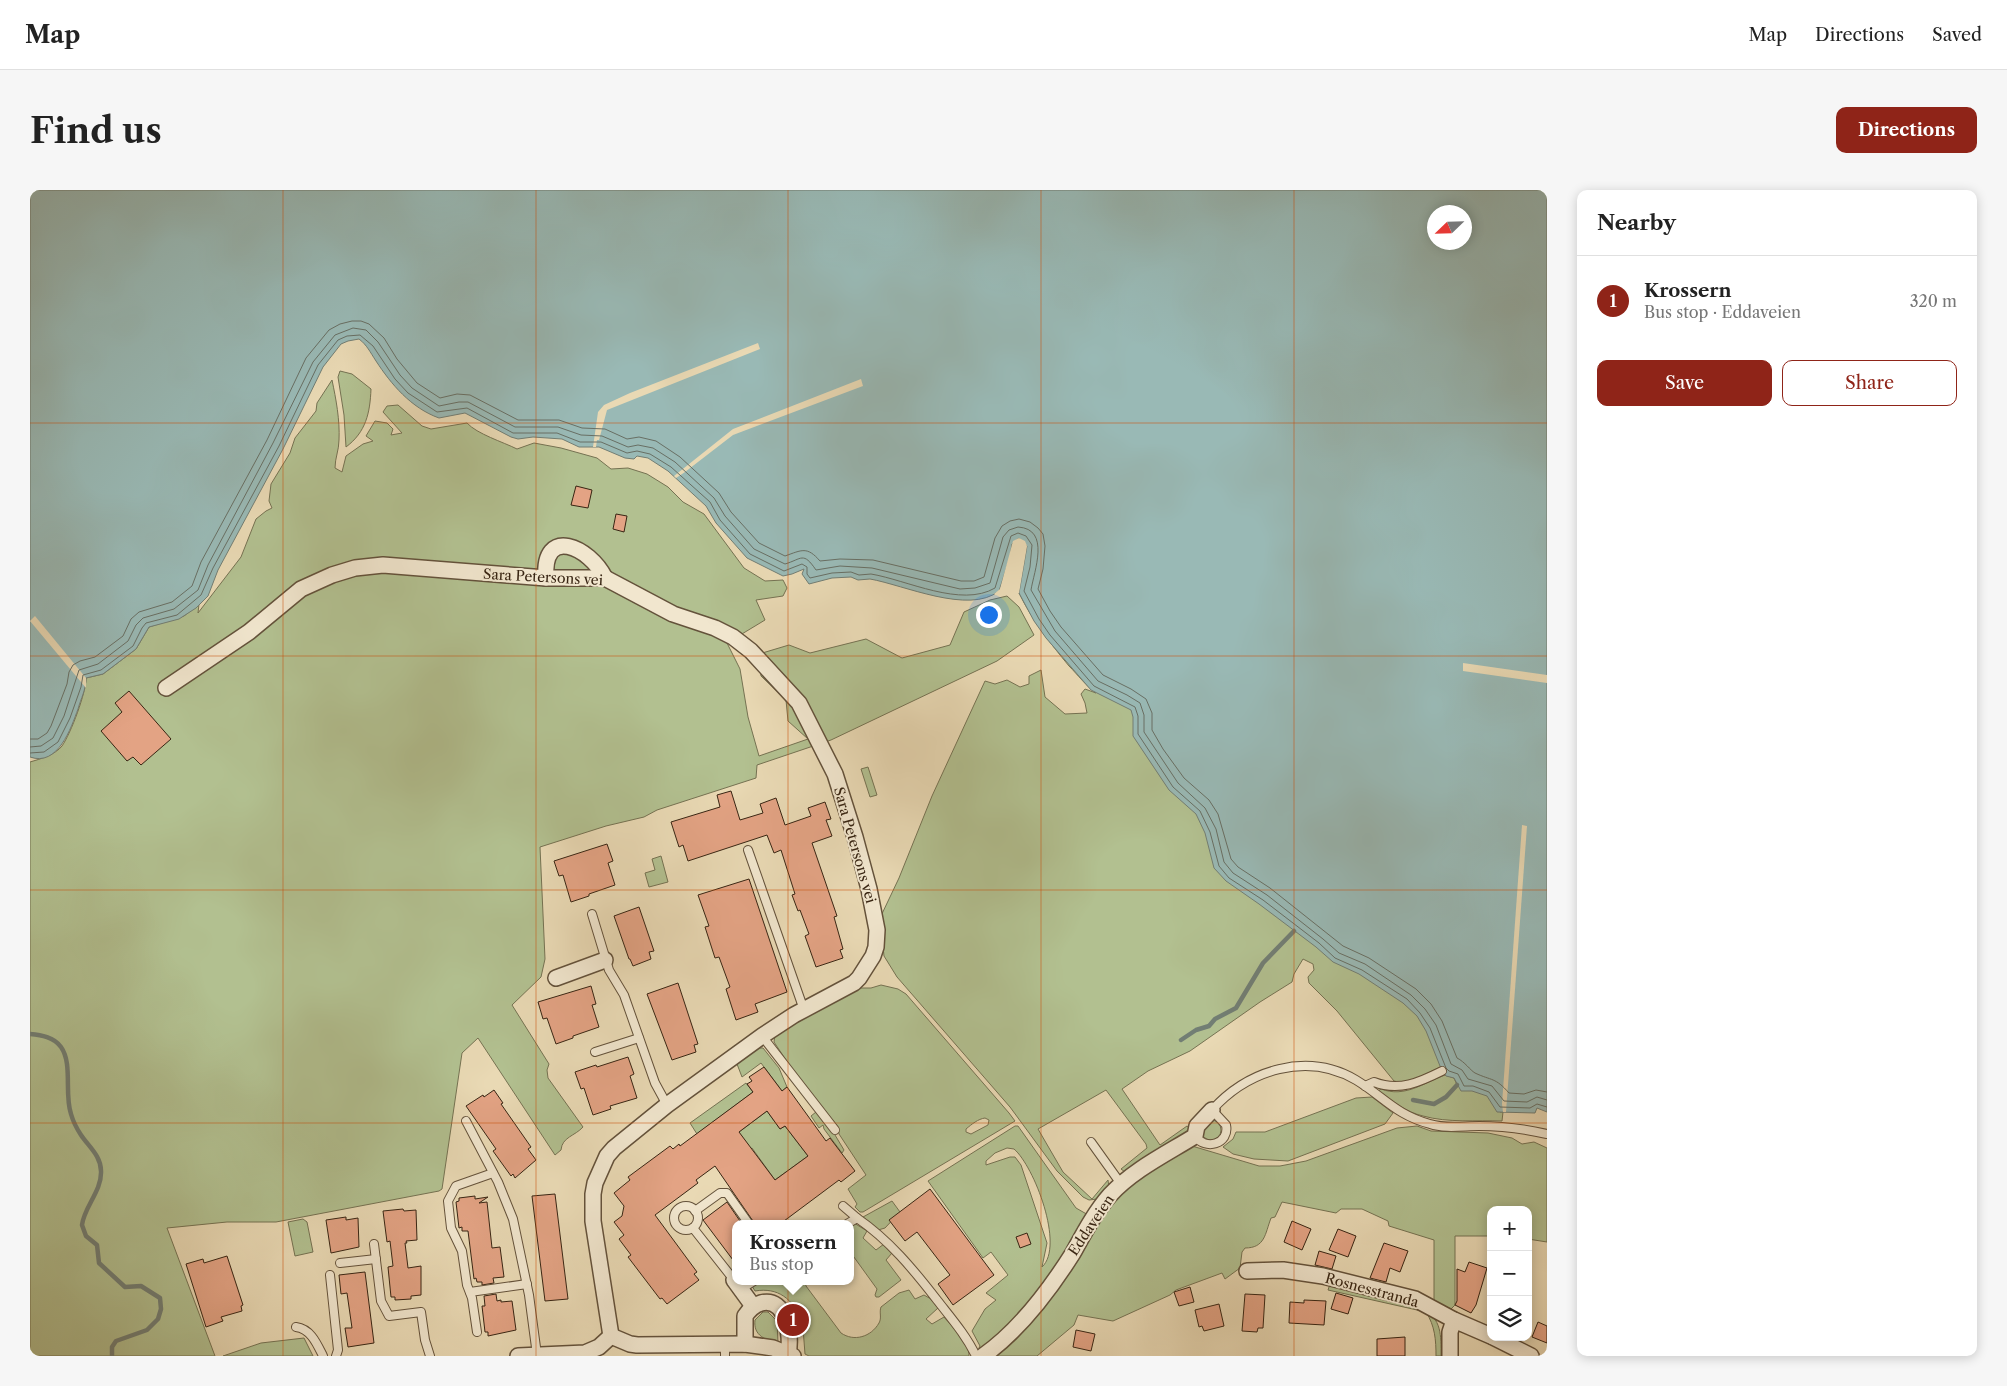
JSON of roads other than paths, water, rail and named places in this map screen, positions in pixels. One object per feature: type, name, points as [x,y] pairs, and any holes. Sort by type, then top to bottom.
[{"type":"street","points":[[546,578],[548,556],[553,550],[563,546],[584,552],[605,578]]},
{"type":"street","name":"Sara Petersons vei","points":[[166,688],[249,632],[301,589],[332,575],[355,568],[383,565],[546,578],[605,578],[673,614],[715,628],[740,642],[751,651],[799,703],[832,766],[844,800],[869,889],[877,938],[873,956],[859,978],[842,990],[804,1010],[762,1036],[667,1105],[614,1148],[607,1156],[595,1183],[593,1222],[611,1336]]},
{"type":"street","points":[[556,978],[605,960]]},
{"type":"street","name":"Eddaveien","points":[[983,1356],[1035,1306],[1056,1278],[1100,1207],[1121,1184],[1149,1164],[1195,1136],[1197,1126],[1212,1110]]},
{"type":"street","name":"Rosnesstranda","points":[[1246,1271],[1283,1270],[1332,1279],[1414,1299],[1487,1335]]},
{"type":"street","points":[[743,1285],[754,1306]]},
{"type":"street","points":[[518,1356],[585,1353],[599,1347],[611,1336],[637,1345],[725,1351],[745,1344],[773,1348],[791,1355],[787,1323],[782,1312],[775,1305],[767,1302],[754,1306],[746,1316],[745,1344]]},
{"type":"street","points":[[1450,1356],[1450,1332],[1454,1320]]},
{"type":"street","name":"Rosnesstranda","points":[[1500,1341],[1532,1356]]},
{"type":"lane","points":[[748,850],[804,1010]]},
{"type":"lane","points":[[592,914],[605,960],[614,980],[624,995],[655,1083],[667,1105]]},
{"type":"lane","points":[[762,1036],[835,1130]]},
{"type":"lane","points":[[595,1052],[639,1038]]},
{"type":"lane","points":[[1195,1136],[1198,1142],[1215,1144],[1223,1138],[1227,1130],[1226,1125],[1212,1110],[1220,1102],[1249,1079],[1280,1068],[1294,1066],[1322,1067],[1343,1073],[1365,1086],[1395,1110],[1406,1116],[1433,1125],[1504,1127],[1547,1134]]},
{"type":"lane","points":[[1365,1086],[1374,1082],[1382,1085],[1406,1086],[1442,1071]]},
{"type":"lane","points":[[466,1121],[504,1194],[513,1219],[527,1284],[537,1355]]},
{"type":"lane","points":[[1091,1142],[1121,1184]]},
{"type":"lane","points":[[477,1332],[462,1252],[451,1228],[448,1200],[456,1186],[493,1173]]},
{"type":"lane","points":[[695,1211],[720,1194],[727,1193],[746,1220]]},
{"type":"lane","points":[[843,1206],[894,1248],[904,1259],[954,1320],[976,1356]]},
{"type":"lane","points":[[683,1207],[690,1207],[695,1211],[698,1219],[693,1228],[688,1230],[679,1229],[675,1223],[674,1216],[677,1210],[683,1207]]},
{"type":"lane","points":[[693,1228],[732,1272]]},
{"type":"lane","points":[[374,1244],[381,1302],[389,1316],[421,1312],[425,1340],[430,1356]]},
{"type":"lane","points":[[340,1263],[376,1259]]},
{"type":"lane","points":[[330,1275],[338,1350],[336,1356]]},
{"type":"lane","points":[[470,1292],[527,1284]]},
{"type":"lane","points":[[296,1327],[303,1328],[308,1332],[323,1356]]},
{"type":"water","points":[[30,190],[1547,190],[1547,1112],[1537,1108],[1535,1113],[1497,1112],[1487,1096],[1472,1091],[1461,1091],[1454,1078],[1446,1076],[1442,1071],[1426,1031],[1417,1016],[1403,1003],[1359,974],[1333,962],[1316,947],[1226,881],[1214,868],[1205,833],[1196,814],[1169,790],[1133,736],[1131,710],[1091,690],[1046,638],[1034,621],[1019,593],[1027,546],[1019,538],[1012,544],[1010,557],[999,591],[986,598],[971,600],[954,599],[918,592],[870,579],[858,580],[851,577],[832,578],[809,584],[802,574],[804,569],[783,576],[747,558],[716,523],[706,506],[668,471],[648,458],[637,456],[634,459],[625,458],[599,447],[579,447],[562,439],[533,437],[518,439],[465,413],[439,418],[429,414],[411,402],[388,378],[359,339],[341,344],[323,367],[283,449],[218,570],[208,596],[196,608],[179,619],[149,627],[136,649],[103,674],[86,678],[78,709],[62,744],[56,751],[40,759],[30,757]]},
{"type":"waterway","points":[[1181,1040],[1196,1030],[1209,1026],[1215,1019],[1236,1008],[1263,963],[1294,931]]},
{"type":"waterway","points":[[30,1034],[51,1039],[61,1047],[65,1054],[68,1070],[68,1097],[72,1117],[75,1125],[99,1161],[101,1178],[83,1218],[82,1225],[86,1236],[97,1245],[99,1263],[125,1287],[141,1286],[160,1298],[161,1309],[158,1319],[147,1330],[116,1341],[112,1347],[112,1356]]},
{"type":"waterway","points":[[1413,1100],[1434,1104],[1446,1097],[1457,1085]]},
{"type":"place","name":"Krossern","points":[[793,1320]]}]
